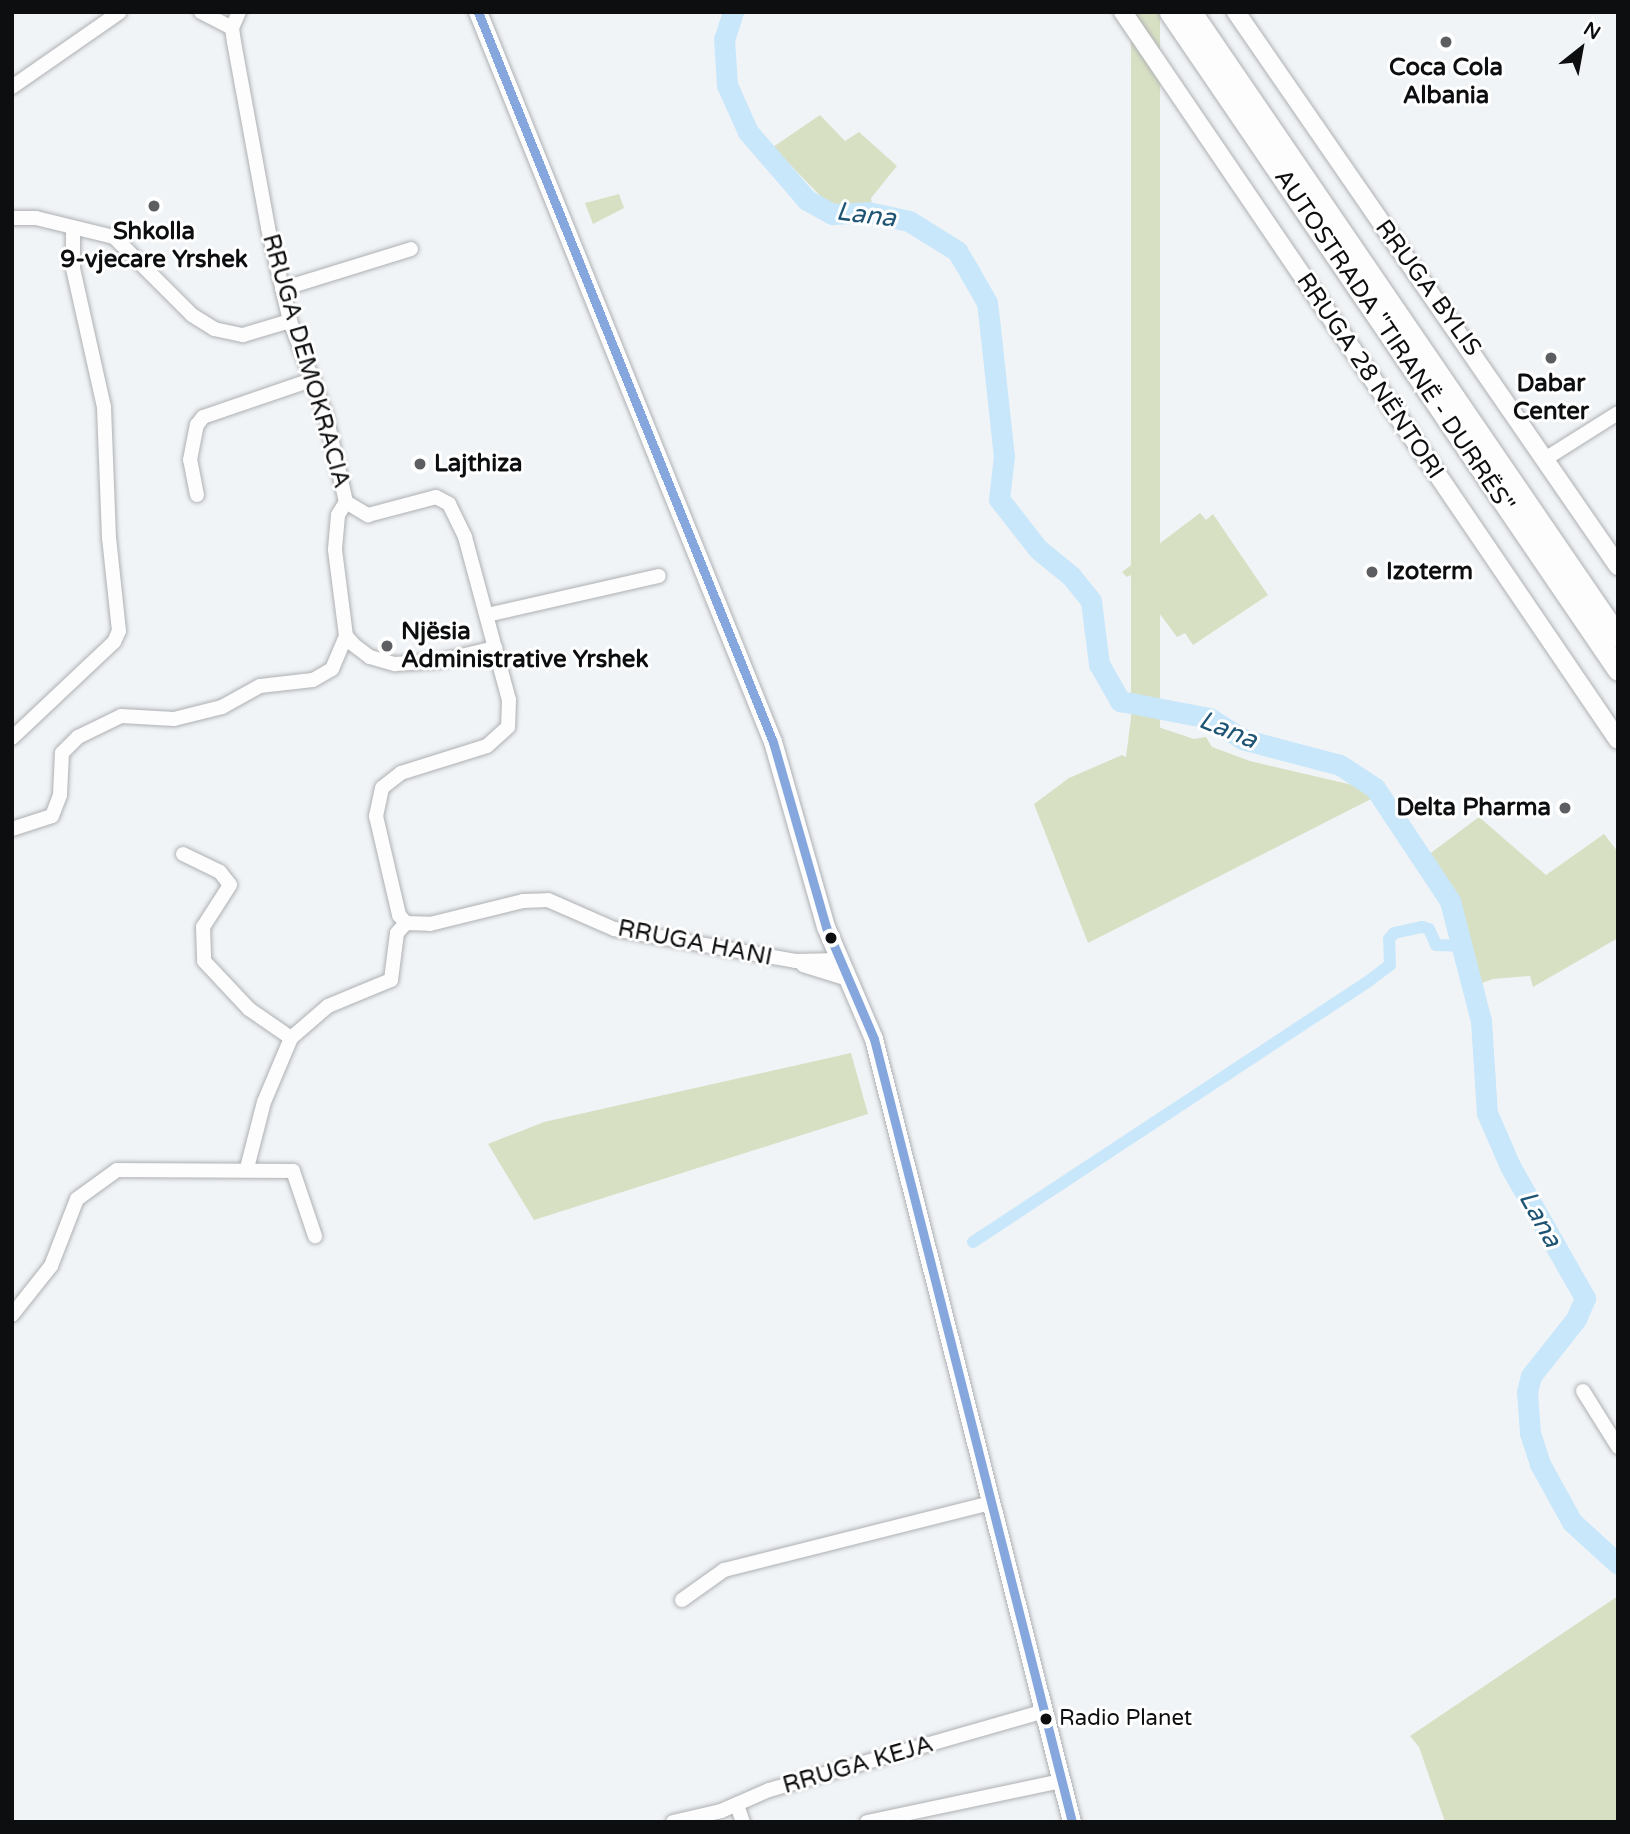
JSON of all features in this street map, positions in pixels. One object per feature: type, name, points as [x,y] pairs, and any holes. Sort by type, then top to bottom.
[{"type":"highway","name":"AUTOSTRADA \"TIRANË - DURRËS\"","points":[[1170,12],[1618,670]]},
{"type":"highway","name":"AUTOSTRADA \"TIRANË - DURRËS\"","points":[[1191,12],[1618,637]]},
{"type":"main road","points":[[478,12],[773,742],[840,960],[874,1039],[1072,1822]]},
{"type":"main road","name":"RRUGA 28 NËNTORI","points":[[1123,12],[1618,740]]},
{"type":"main road","name":"RRUGA BYLIS","points":[[1236,12],[1618,566]]},
{"type":"street","points":[[12,87],[120,12]]},
{"type":"street","points":[[201,12],[232,29],[239,12]]},
{"type":"street","name":"RRUGA DEMOKRACIA","points":[[232,29],[258,182],[282,289],[290,321],[314,379],[346,502],[338,515],[335,550],[346,636]]},
{"type":"street","points":[[12,218],[36,218],[114,237],[192,315],[214,329],[243,335],[290,321]]},
{"type":"street","points":[[12,738],[114,642],[120,631],[109,538],[104,407],[73,268],[73,229]]},
{"type":"street","points":[[282,289],[411,249]]},
{"type":"street","points":[[197,495],[190,460],[197,425],[204,417],[314,379]]},
{"type":"street","points":[[1545,460],[1618,413]]},
{"type":"street","points":[[247,1168],[264,1102],[291,1038],[328,1006],[391,981],[397,933],[406,923],[396,904],[377,802],[382,788],[401,773],[487,746],[508,727],[509,700],[487,615],[461,527],[443,498],[369,515],[346,502]]},
{"type":"street","points":[[487,615],[659,576]]},
{"type":"street","points":[[12,828],[52,816],[60,795],[62,753],[78,737],[121,716],[174,719],[222,707],[260,686],[313,680],[332,669],[346,636],[370,657],[395,664],[440,661],[495,648]]},
{"type":"street","points":[[183,854],[229,880],[228,890],[203,927],[204,961],[248,1009],[291,1038]]},
{"type":"street","name":"RRUGA HANI","points":[[406,923],[430,924],[548,900],[614,929],[795,961],[848,979]]},
{"type":"street","name":"RRUGA HANI","points":[[795,961],[840,960]]},
{"type":"street","points":[[12,1315],[51,1266],[77,1199],[117,1170],[189,1173],[247,1168],[293,1171],[315,1236]]},
{"type":"street","points":[[1583,1391],[1618,1447]]},
{"type":"street","points":[[682,1600],[724,1570],[991,1503]]},
{"type":"street","name":"RRUGA KEJA","points":[[673,1822],[737,1805],[769,1790],[1044,1711]]},
{"type":"street","points":[[867,1822],[1062,1781]]},
{"type":"street","points":[[737,1805],[743,1822]]},
{"type":"green space","points":[[1131,12],[1160,12],[1160,876],[1131,876]]},
{"type":"green space","points":[[820,115],[845,141],[859,132],[897,166],[871,198],[872,204],[830,206],[773,147]]},
{"type":"green space","points":[[619,194],[624,208],[593,224],[585,203]]},
{"type":"green space","points":[[1200,513],[1206,520],[1213,514],[1268,595],[1193,645],[1185,633],[1177,637],[1131,575],[1127,577],[1122,572]]},
{"type":"green space","points":[[1131,718],[1194,739],[1206,737],[1212,747],[1250,761],[1357,786],[1373,798],[1088,943],[1034,804],[1069,778],[1122,755],[1126,757]]},
{"type":"green space","points":[[1479,817],[1546,875],[1604,834],[1618,852],[1618,938],[1533,987],[1530,976],[1493,979],[1474,986],[1461,914],[1428,855]]},
{"type":"green space","points":[[851,1053],[868,1114],[534,1220],[488,1144],[544,1122]]},
{"type":"green space","points":[[1618,1596],[1618,1822],[1445,1822],[1419,1747],[1410,1736]]},
{"type":"waterway","name":"Lana","points":[[733,12],[724,39],[727,85],[748,132],[807,200],[832,214],[868,212],[909,221],[957,251],[987,303],[1004,456],[999,499],[1038,549],[1071,576],[1091,601],[1099,664],[1120,701],[1209,718],[1242,739],[1340,765],[1375,788],[1450,901],[1481,1021],[1487,1113],[1510,1166],[1585,1298],[1576,1319],[1531,1376],[1527,1392],[1530,1433],[1540,1464],[1572,1522],[1618,1564]]},
{"type":"waterway","points":[[973,1242],[1366,983],[1390,965],[1389,939],[1394,933],[1422,927],[1429,929],[1436,945],[1459,946]]},
{"type":"transit line","points":[[478,12],[773,742],[826,927],[874,1039],[1072,1822]]},
{"type":"place","name":"Coca Cola Albania","points":[[1446,42]]},
{"type":"place","name":"Shkolla 9-vjecare Yrshek","points":[[154,206]]},
{"type":"place","name":"Dabar Center","points":[[1551,358]]},
{"type":"place","name":"Lajthiza","points":[[420,464]]},
{"type":"place","name":"Izoterm","points":[[1372,572]]},
{"type":"place","name":"Njësia Administrative Yrshek","points":[[387,646]]},
{"type":"place","name":"Delta Pharma","points":[[1565,808]]},
{"type":"place","name":"Radio Planet","points":[[1046,1719]]}]
